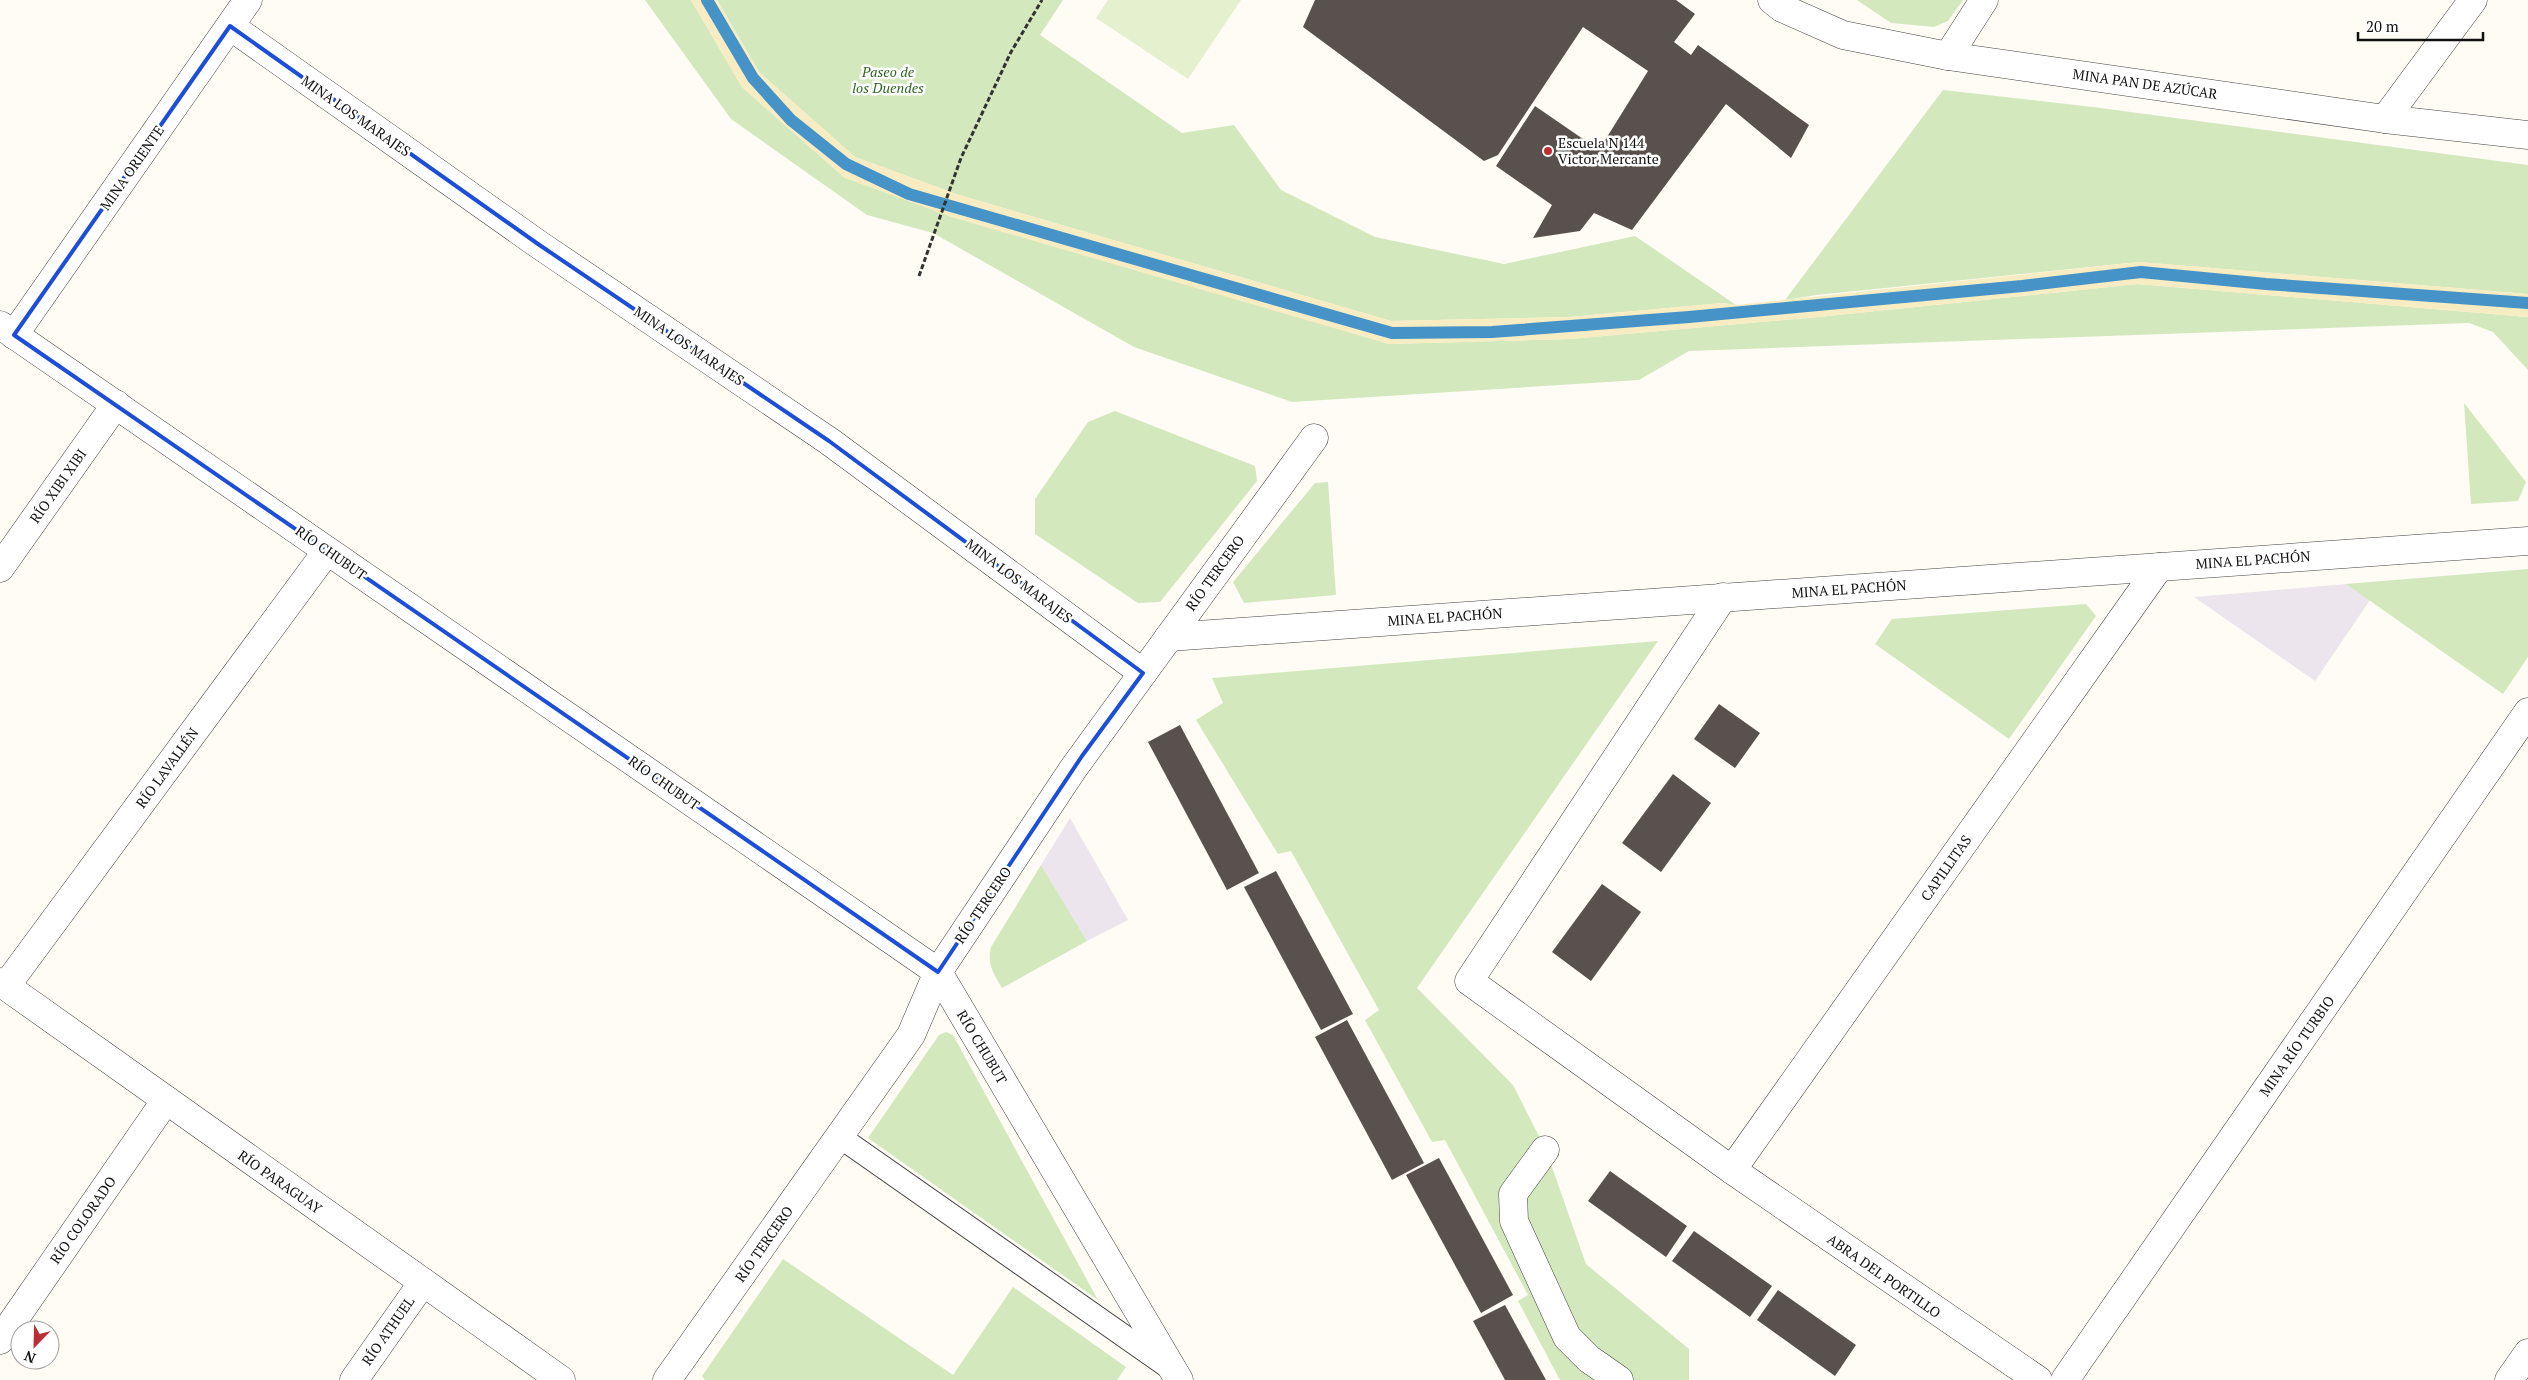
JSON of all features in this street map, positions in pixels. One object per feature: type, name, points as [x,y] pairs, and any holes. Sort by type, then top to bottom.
[{"type":"street","name":"MINA ORIENTE","points":[[7,330],[248,0]]},
{"type":"street","name":"MINA PAN DE AZÚCAR","points":[[1772,0],[1782,8],[1843,34],[1948,56],[2385,118],[2528,135]]},
{"type":"street","points":[[1948,56],[1984,0]]},
{"type":"street","points":[[2385,118],[2473,0]]},
{"type":"street","name":"MINA LOS MARAJES","points":[[230,26],[538,244],[829,441],[1143,673]]},
{"type":"street","name":"RÍO CHUBUT","points":[[7,330],[938,972],[1176,1375]]},
{"type":"street","name":"RÍO XIBI XIBI","points":[[0,568],[116,404]]},
{"type":"street","name":"RÍO TERCERO","points":[[667,1380],[911,1035],[938,972],[1073,769],[1314,438]]},
{"type":"street","name":"MINA EL PACHÓN","points":[[1169,637],[2528,541]]},
{"type":"street","name":"RÍO LAVALLÉN","points":[[3,984],[327,550]]},
{"type":"street","name":"CAPILLITAS","points":[[1732,1170],[2159,567]]},
{"type":"street","name":"ABRA DEL PORTILLO","points":[[1723,597],[1469,981],[1732,1170],[2038,1380]]},
{"type":"street","name":"MINA RÍO TURBIO","points":[[2065,1380],[2528,712]]},
{"type":"street","name":"RÍO PARAGUAY","points":[[3,984],[561,1380]]},
{"type":"street","name":"RÍO COLORADO","points":[[0,1340],[166,1100]]},
{"type":"street","points":[[1545,1150],[1513,1194],[1514,1221],[1567,1337],[1589,1358],[1619,1380]]},
{"type":"street","name":"RÍO ATHUEL","points":[[354,1380],[423,1282]]},
{"type":"street","points":[[2509,1380],[2528,1353]]},
{"type":"lane","points":[[840,1137],[1176,1375]]},
{"type":"path","points":[[919,276],[961,158],[1010,52],[1042,0]]},
{"type":"highlighted area","points":[[230,26],[538,244],[829,441],[1143,673],[1082,756],[938,972],[14,335]]},
{"type":"shaded area","points":[[2346,584],[2370,600],[2315,681],[2194,597]]},
{"type":"shaded area","points":[[1070,818],[1128,920],[1087,941],[1041,865]]},
{"type":"green space","points":[[645,0],[691,0],[742,87],[845,178],[1389,344],[1570,339],[1818,317],[2138,284],[2528,317],[2528,370],[2493,332],[2469,323],[1689,351],[1639,380],[1292,402],[1134,347],[933,233],[867,215],[731,119]]},
{"type":"green space","name":"Paseo de los Duendes","points":[[717,0],[1063,0],[1040,35],[1182,133],[1234,125],[1281,190],[1375,237],[1504,264],[1635,236],[1736,305],[1722,303],[1570,317],[1391,321],[959,195],[855,157],[759,72]]},
{"type":"green space","points":[[1108,0],[1241,0],[1188,79],[1096,18]]},
{"type":"green space","points":[[1857,0],[1963,0],[1948,21],[1934,27],[1891,23]]},
{"type":"green space","points":[[1943,90],[2093,107],[2528,165],[2528,294],[2139,262],[1817,295],[1785,300]]},
{"type":"green space","points":[[2464,403],[2526,482],[2518,501],[2471,504]]},
{"type":"green space","points":[[1115,411],[1255,466],[1257,481],[1160,602],[1138,603],[1035,534],[1035,499],[1088,422]]},
{"type":"green space","points":[[1328,482],[1336,595],[1244,603],[1233,582],[1315,483]]},
{"type":"green space","points":[[2528,569],[2528,657],[2503,694],[2346,584]]},
{"type":"green space","points":[[2086,604],[2096,616],[2009,739],[1875,644],[1892,619]]},
{"type":"green space","points":[[1658,641],[1417,988],[1513,1085],[1546,1150],[1586,1264],[1689,1349],[1689,1380],[1560,1380],[1518,1301],[1528,1295],[1445,1140],[1432,1142],[1365,1020],[1379,1010],[1291,851],[1278,854],[1196,720],[1223,703],[1212,678]]},
{"type":"green space","points":[[1041,865],[1087,941],[1002,988],[992,968],[990,958],[991,947]]},
{"type":"green space","points":[[946,1032],[953,1035],[1098,1300],[868,1138],[939,1035]]},
{"type":"green space","points":[[783,1259],[953,1375],[1013,1287],[1126,1367],[1117,1380],[705,1380],[702,1376]]},
{"type":"sand","points":[[691,0],[717,0],[759,72],[855,157],[959,195],[1391,321],[1570,317],[1722,303],[1737,305],[2139,262],[2528,294],[2528,317],[2138,284],[1818,317],[1570,339],[1389,344],[951,217],[845,178],[742,87]]},
{"type":"building","points":[[1315,0],[1676,0],[1695,14],[1674,42],[1691,55],[1698,45],[1809,125],[1791,158],[1726,104],[1632,230],[1594,213],[1580,231],[1533,238],[1552,205],[1496,166],[1535,106],[1599,150],[1648,71],[1583,27],[1498,155],[1484,161],[1303,27]]},
{"type":"building","points":[[1719,704],[1760,733],[1735,768],[1694,739]]},
{"type":"building","points":[[1180,725],[1259,873],[1227,890],[1148,742]]},
{"type":"building","points":[[1673,774],[1711,803],[1661,872],[1622,843]]},
{"type":"building","points":[[1276,871],[1353,1014],[1321,1030],[1244,887]]},
{"type":"building","points":[[1602,884],[1641,912],[1591,981],[1552,952]]},
{"type":"building","points":[[1347,1020],[1424,1163],[1392,1180],[1315,1037]]},
{"type":"building","points":[[1439,1158],[1513,1295],[1481,1313],[1406,1175]]},
{"type":"building","points":[[1610,1171],[1687,1226],[1666,1257],[1588,1201]]},
{"type":"building","points":[[1694,1231],[1772,1286],[1750,1317],[1672,1261]]},
{"type":"building","points":[[1778,1290],[1856,1345],[1835,1376],[1757,1320]]},
{"type":"building","points":[[1505,1305],[1546,1380],[1505,1380],[1473,1321]]},
{"type":"waterway","points":[[707,0],[753,78],[791,120],[846,164],[909,194],[1392,333],[1492,332],[1689,317],[2022,286],[2141,272],[2266,284],[2528,303]]},
{"type":"place","name":"Escuela N 144 Victor Mercante","points":[[1548,151]]}]
